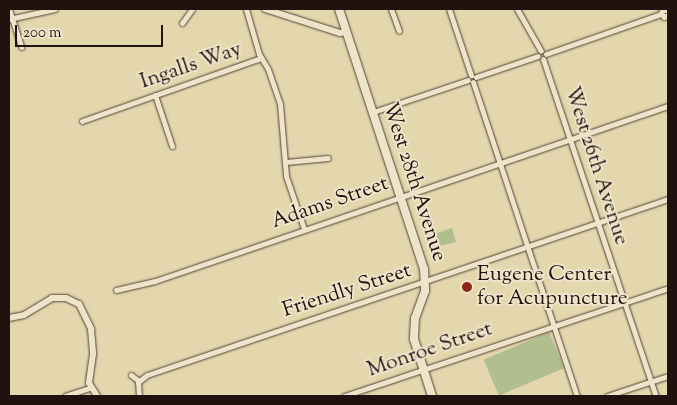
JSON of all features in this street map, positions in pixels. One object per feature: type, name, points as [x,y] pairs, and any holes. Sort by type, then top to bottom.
[{"type":"main road","name":"West 28th Avenue","points":[[339,9],[401,196],[426,282],[414,330],[423,370],[432,396]]},
{"type":"street","points":[[9,9],[10,19],[21,47]]},
{"type":"street","points":[[10,19],[55,9]]},
{"type":"street","points":[[182,23],[192,9]]},
{"type":"street","name":"Ingalls Way","points":[[82,121],[261,58],[246,9]]},
{"type":"street","points":[[265,9],[340,34],[346,32]]},
{"type":"street","points":[[392,9],[399,31]]},
{"type":"street","points":[[449,9],[577,396]]},
{"type":"street","name":"West 26th Avenue","points":[[517,9],[542,55],[656,396]]},
{"type":"street","points":[[373,112],[666,14]]},
{"type":"street","points":[[261,58],[268,69],[281,107],[280,130],[286,148],[287,179],[304,230]]},
{"type":"street","points":[[155,95],[172,146]]},
{"type":"street","name":"Adams Street","points":[[116,290],[155,281],[668,106]]},
{"type":"street","points":[[286,162],[328,158]]},
{"type":"street","name":"Friendly Street","points":[[139,381],[147,375],[668,199]]},
{"type":"street","name":"Monroe Street","points":[[344,396],[668,288]]},
{"type":"street","points":[[9,318],[24,315],[52,298],[66,298],[79,304],[91,329],[90,388],[97,396]]},
{"type":"street","points":[[131,375],[139,381],[139,396]]},
{"type":"street","points":[[606,396],[668,376]]},
{"type":"street","points":[[65,396],[90,388]]},
{"type":"green space","points":[[452,228],[456,242],[438,246],[434,234]]},
{"type":"green space","points":[[549,332],[564,368],[499,396],[484,360]]},
{"type":"place","name":"Eugene Center for Acupuncture","points":[[467,287]]}]
